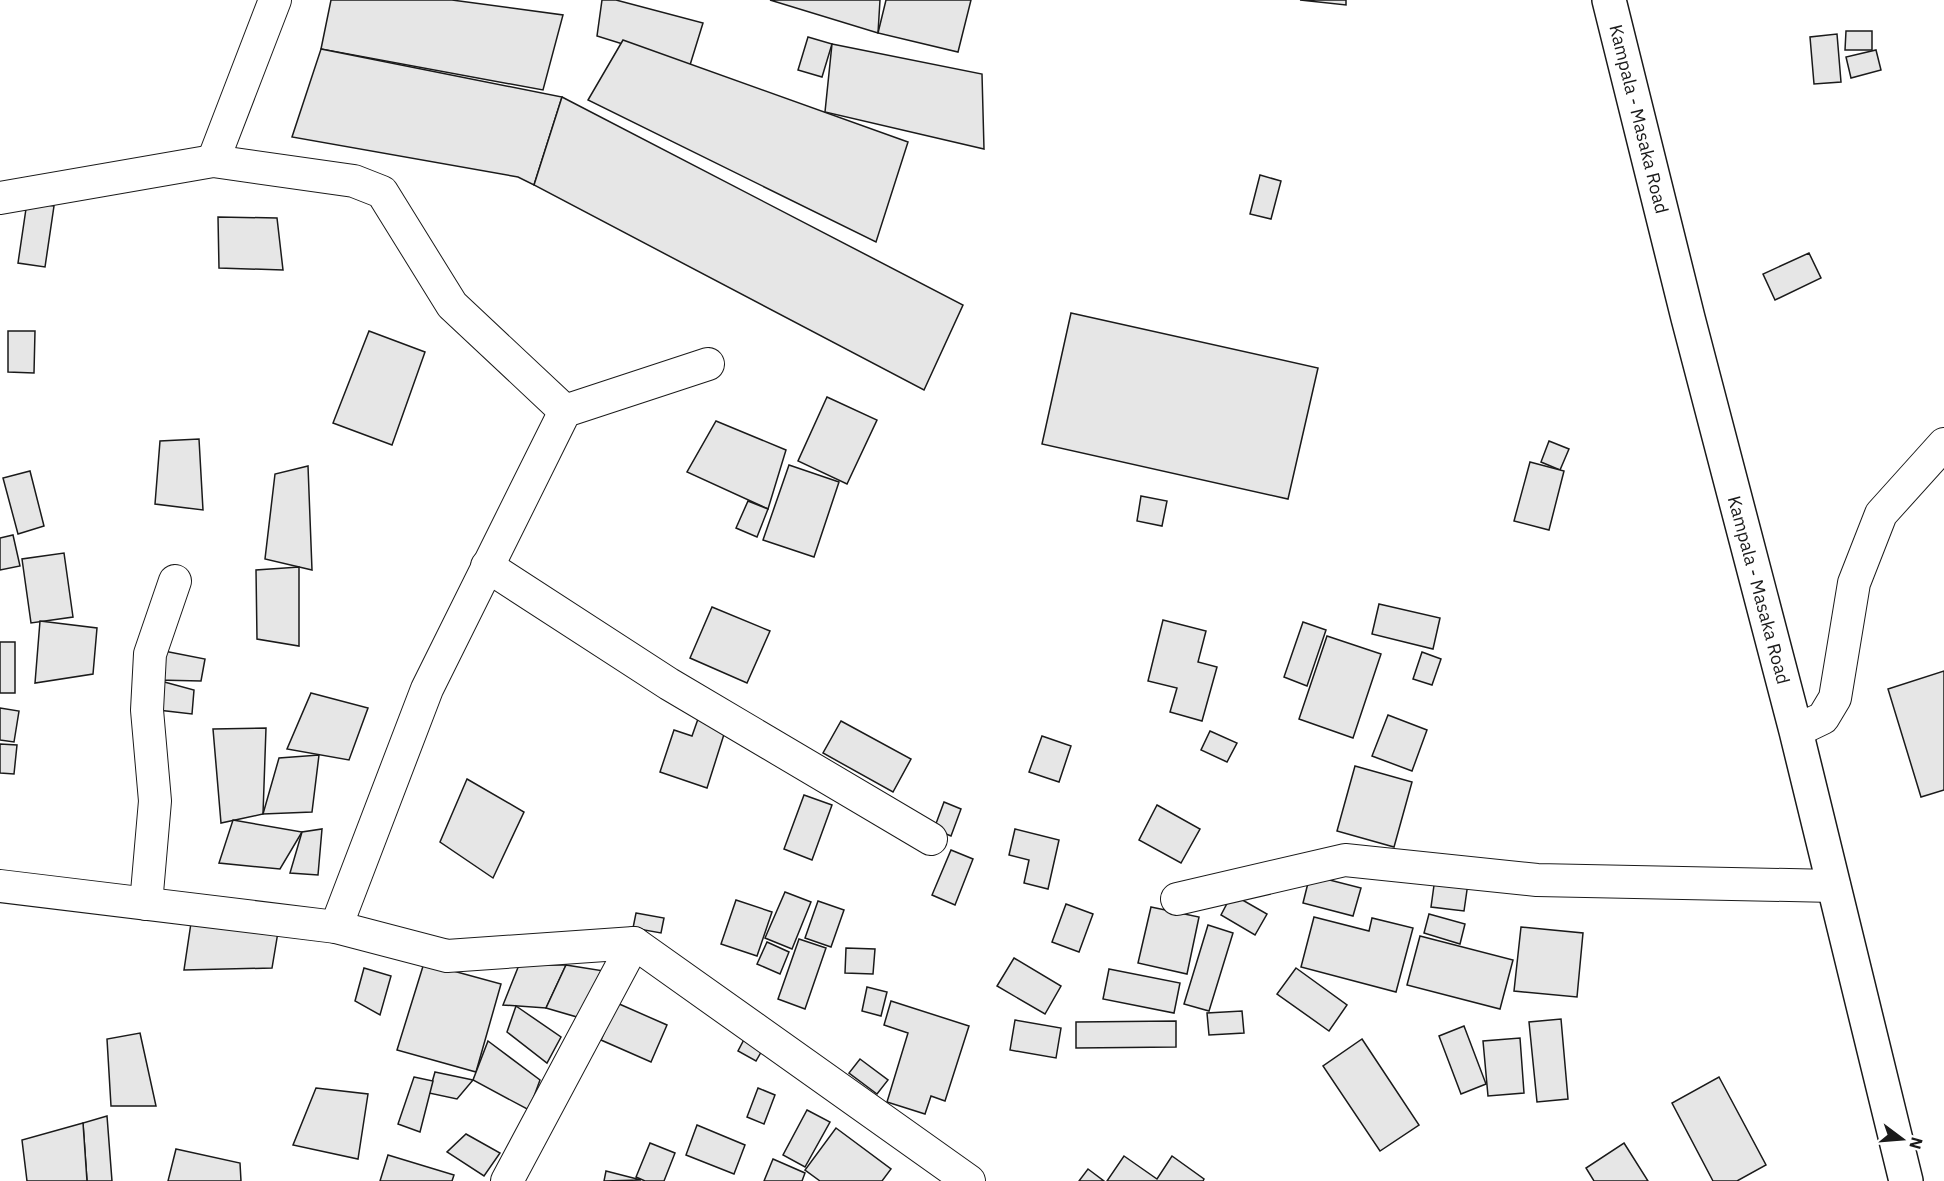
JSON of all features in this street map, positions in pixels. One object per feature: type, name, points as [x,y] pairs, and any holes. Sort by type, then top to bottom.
[{"type":"main road","name":"Kampala - Masaka Road","points":[[1609,0],[1694,341],[1796,730],[1906,1181]]},
{"type":"street","points":[[213,160],[275,0]]},
{"type":"street","points":[[0,198],[213,160],[354,180],[382,192],[452,305],[565,411]]},
{"type":"street","points":[[336,927],[427,689],[565,411],[708,364]]},
{"type":"street","points":[[1796,730],[1823,718],[1835,698],[1854,583],[1881,514],[1944,444]]},
{"type":"street","points":[[488,566],[669,684],[931,839]]},
{"type":"street","points":[[146,904],[155,801],[147,710],[150,654],[175,581]]},
{"type":"street","points":[[1177,899],[1345,860],[1537,880],[1834,886]]},
{"type":"street","points":[[0,886],[336,927],[447,956],[634,943],[969,1181]]},
{"type":"street","points":[[507,1181],[634,943]]},
{"type":"building","points":[[331,0],[452,0],[563,15],[543,90],[321,49]]},
{"type":"building","points":[[602,0],[616,0],[703,23],[690,65],[597,36]]},
{"type":"building","points":[[770,0],[880,0],[878,33]]},
{"type":"building","points":[[886,0],[971,0],[958,52],[878,33]]},
{"type":"building","points":[[1300,0],[1346,0],[1346,5]]},
{"type":"building","points":[[1846,31],[1872,31],[1872,50],[1845,50]]},
{"type":"building","points":[[1837,34],[1841,82],[1814,84],[1810,37]]},
{"type":"building","points":[[808,37],[832,44],[822,77],[798,70]]},
{"type":"building","points":[[623,40],[908,142],[876,242],[588,100]]},
{"type":"building","points":[[832,44],[982,74],[984,149],[825,112]]},
{"type":"building","points":[[321,49],[562,97],[534,185],[518,177],[292,137]]},
{"type":"building","points":[[1876,50],[1881,70],[1851,78],[1846,57]]},
{"type":"building","points":[[562,97],[963,305],[924,390],[534,185]]},
{"type":"building","points":[[1260,175],[1281,181],[1271,219],[1250,214]]},
{"type":"building","points":[[27,202],[54,206],[45,267],[18,263]]},
{"type":"building","points":[[218,217],[277,218],[283,270],[219,268]]},
{"type":"building","points":[[1809,253],[1821,278],[1775,300],[1763,274]]},
{"type":"building","points":[[1071,313],[1318,368],[1288,499],[1042,444]]},
{"type":"building","points":[[8,331],[35,331],[34,373],[8,372]]},
{"type":"building","points":[[369,331],[425,352],[392,445],[333,423]]},
{"type":"building","points":[[827,397],[877,420],[847,484],[798,461]]},
{"type":"building","points":[[716,421],[786,450],[768,509],[687,472]]},
{"type":"building","points":[[199,439],[203,510],[155,504],[160,441]]},
{"type":"building","points":[[1549,441],[1569,449],[1560,470],[1541,462]]},
{"type":"building","points":[[1530,462],[1564,471],[1549,530],[1514,521]]},
{"type":"building","points":[[789,465],[839,482],[814,557],[763,540]]},
{"type":"building","points":[[308,466],[312,570],[265,559],[275,474]]},
{"type":"building","points":[[30,471],[44,526],[18,534],[3,478]]},
{"type":"building","points":[[1141,496],[1167,501],[1162,526],[1137,521]]},
{"type":"building","points":[[748,501],[768,509],[757,537],[736,528]]},
{"type":"building","points":[[13,535],[20,566],[0,570],[0,538]]},
{"type":"building","points":[[64,553],[73,617],[31,623],[22,559]]},
{"type":"building","points":[[299,567],[299,646],[257,639],[256,570]]},
{"type":"building","points":[[1379,604],[1440,618],[1433,649],[1372,634]]},
{"type":"building","points":[[712,607],[770,631],[747,683],[690,658]]},
{"type":"building","points":[[1163,620],[1206,631],[1198,662],[1217,667],[1202,721],[1170,712],[1177,688],[1148,681]]},
{"type":"building","points":[[40,621],[97,628],[93,674],[35,683]]},
{"type":"building","points":[[1303,622],[1326,630],[1307,686],[1284,677]]},
{"type":"building","points":[[1327,636],[1381,654],[1353,738],[1299,719]]},
{"type":"building","points":[[0,642],[15,642],[15,693],[0,693]]},
{"type":"building","points":[[164,651],[205,659],[201,681],[157,680]]},
{"type":"building","points":[[1422,652],[1441,659],[1432,685],[1413,679]]},
{"type":"building","points":[[1944,671],[1944,790],[1921,797],[1888,689]]},
{"type":"building","points":[[157,680],[194,690],[192,714],[158,710]]},
{"type":"building","points":[[311,693],[368,708],[349,760],[287,749]]},
{"type":"building","points":[[0,708],[19,711],[14,742],[0,740]]},
{"type":"building","points":[[1388,715],[1427,730],[1412,771],[1372,756]]},
{"type":"building","points":[[698,719],[726,728],[707,788],[660,772],[674,730],[692,736]]},
{"type":"building","points":[[841,721],[911,759],[893,792],[823,753]]},
{"type":"building","points":[[266,728],[263,814],[221,823],[213,729]]},
{"type":"building","points":[[1210,731],[1237,743],[1227,762],[1201,750]]},
{"type":"building","points":[[1042,736],[1071,746],[1059,782],[1029,772]]},
{"type":"building","points":[[0,744],[17,745],[14,774],[0,773]]},
{"type":"building","points":[[319,755],[312,812],[263,814],[279,758]]},
{"type":"building","points":[[1355,766],[1412,782],[1394,847],[1337,831]]},
{"type":"building","points":[[467,779],[524,812],[493,878],[440,842]]},
{"type":"building","points":[[804,795],[832,805],[812,860],[784,849]]},
{"type":"building","points":[[944,802],[961,809],[951,836],[934,829]]},
{"type":"building","points":[[1157,805],[1200,829],[1181,863],[1139,840]]},
{"type":"building","points":[[233,820],[302,832],[280,869],[219,863]]},
{"type":"building","points":[[322,829],[318,875],[290,873],[302,832]]},
{"type":"building","points":[[1015,829],[1059,840],[1048,889],[1024,883],[1029,860],[1009,855]]},
{"type":"building","points":[[951,850],[973,859],[955,905],[932,895]]},
{"type":"building","points":[[1310,875],[1361,888],[1353,916],[1303,903]]},
{"type":"building","points":[[1435,878],[1468,883],[1464,911],[1431,907]]},
{"type":"building","points":[[785,892],[811,902],[792,949],[765,938]]},
{"type":"building","points":[[1232,894],[1267,914],[1255,935],[1221,915]]},
{"type":"building","points":[[736,900],[772,912],[757,956],[721,944]]},
{"type":"building","points":[[818,901],[844,910],[831,947],[805,938]]},
{"type":"building","points":[[1066,904],[1093,914],[1079,952],[1052,942]]},
{"type":"building","points":[[1151,907],[1199,917],[1187,974],[1138,963]]},
{"type":"building","points":[[636,913],[664,918],[661,933],[633,928]]},
{"type":"building","points":[[1429,914],[1465,924],[1460,944],[1424,933]]},
{"type":"building","points":[[1314,917],[1369,931],[1372,918],[1413,928],[1396,992],[1301,967]]},
{"type":"building","points":[[191,923],[278,932],[272,968],[184,970]]},
{"type":"building","points":[[1208,925],[1233,933],[1209,1011],[1184,1004]]},
{"type":"building","points":[[1521,927],[1583,933],[1577,997],[1514,991]]},
{"type":"building","points":[[1420,936],[1513,960],[1500,1009],[1407,985]]},
{"type":"building","points":[[799,939],[826,948],[805,1009],[778,999]]},
{"type":"building","points":[[767,942],[789,952],[780,974],[757,964]]},
{"type":"building","points":[[846,948],[875,949],[873,974],[845,973]]},
{"type":"building","points":[[1014,958],[1061,986],[1045,1014],[997,986]]},
{"type":"building","points":[[424,963],[501,984],[476,1072],[397,1050]]},
{"type":"building","points":[[519,965],[566,965],[546,1008],[503,1005]]},
{"type":"building","points":[[566,965],[604,971],[577,1017],[546,1008]]},
{"type":"building","points":[[364,968],[391,976],[380,1015],[355,1001]]},
{"type":"building","points":[[1296,968],[1347,1005],[1329,1031],[1277,994]]},
{"type":"building","points":[[1109,969],[1180,983],[1174,1013],[1103,999]]},
{"type":"building","points":[[867,987],[887,992],[881,1016],[862,1011]]},
{"type":"building","points":[[891,1001],[969,1026],[945,1101],[931,1096],[925,1114],[887,1102],[908,1033],[884,1025]]},
{"type":"building","points":[[617,1003],[667,1025],[651,1062],[601,1040]]},
{"type":"building","points":[[516,1006],[561,1037],[547,1063],[507,1032]]},
{"type":"building","points":[[1242,1011],[1244,1033],[1209,1035],[1207,1013]]},
{"type":"building","points":[[1561,1019],[1568,1099],[1537,1102],[1529,1022]]},
{"type":"building","points":[[1015,1020],[1061,1028],[1056,1058],[1010,1050]]},
{"type":"building","points":[[1176,1021],[1176,1047],[1076,1048],[1076,1022]]},
{"type":"building","points":[[1464,1026],[1486,1084],[1461,1094],[1439,1036]]},
{"type":"building","points":[[749,1030],[768,1040],[756,1061],[738,1051]]},
{"type":"building","points":[[140,1033],[156,1106],[111,1106],[107,1039]]},
{"type":"building","points":[[1520,1038],[1524,1093],[1488,1096],[1483,1041]]},
{"type":"building","points":[[1362,1039],[1419,1125],[1380,1151],[1323,1066]]},
{"type":"building","points":[[488,1041],[540,1080],[529,1110],[473,1080]]},
{"type":"building","points":[[860,1059],[888,1080],[877,1094],[849,1073]]},
{"type":"building","points":[[435,1072],[473,1080],[457,1099],[429,1093]]},
{"type":"building","points":[[414,1077],[433,1081],[420,1132],[398,1124]]},
{"type":"building","points":[[1719,1077],[1766,1165],[1737,1181],[1713,1181],[1672,1103]]},
{"type":"building","points":[[316,1088],[368,1094],[358,1159],[293,1145]]},
{"type":"building","points":[[758,1088],[775,1095],[764,1124],[747,1117]]},
{"type":"building","points":[[807,1110],[830,1122],[805,1167],[783,1155]]},
{"type":"building","points":[[107,1116],[112,1181],[87,1181],[83,1123]]},
{"type":"building","points":[[83,1123],[87,1181],[27,1181],[22,1140]]},
{"type":"building","points":[[697,1125],[745,1145],[734,1174],[686,1155]]},
{"type":"building","points":[[836,1128],[891,1169],[882,1181],[820,1181],[805,1170]]},
{"type":"building","points":[[466,1134],[500,1153],[484,1176],[447,1152]]},
{"type":"building","points":[[650,1143],[675,1153],[664,1181],[645,1181],[636,1177]]},
{"type":"building","points":[[1624,1143],[1648,1181],[1594,1181],[1586,1168]]},
{"type":"building","points":[[176,1149],[240,1163],[241,1181],[168,1181]]},
{"type":"building","points":[[388,1155],[454,1175],[452,1181],[380,1181]]},
{"type":"building","points":[[1124,1156],[1157,1179],[1172,1156],[1204,1179],[1203,1181],[1107,1181]]},
{"type":"building","points":[[773,1159],[805,1173],[802,1181],[764,1181]]},
{"type":"building","points":[[1088,1169],[1104,1181],[1079,1181]]},
{"type":"building","points":[[606,1171],[641,1180],[604,1181]]}]
